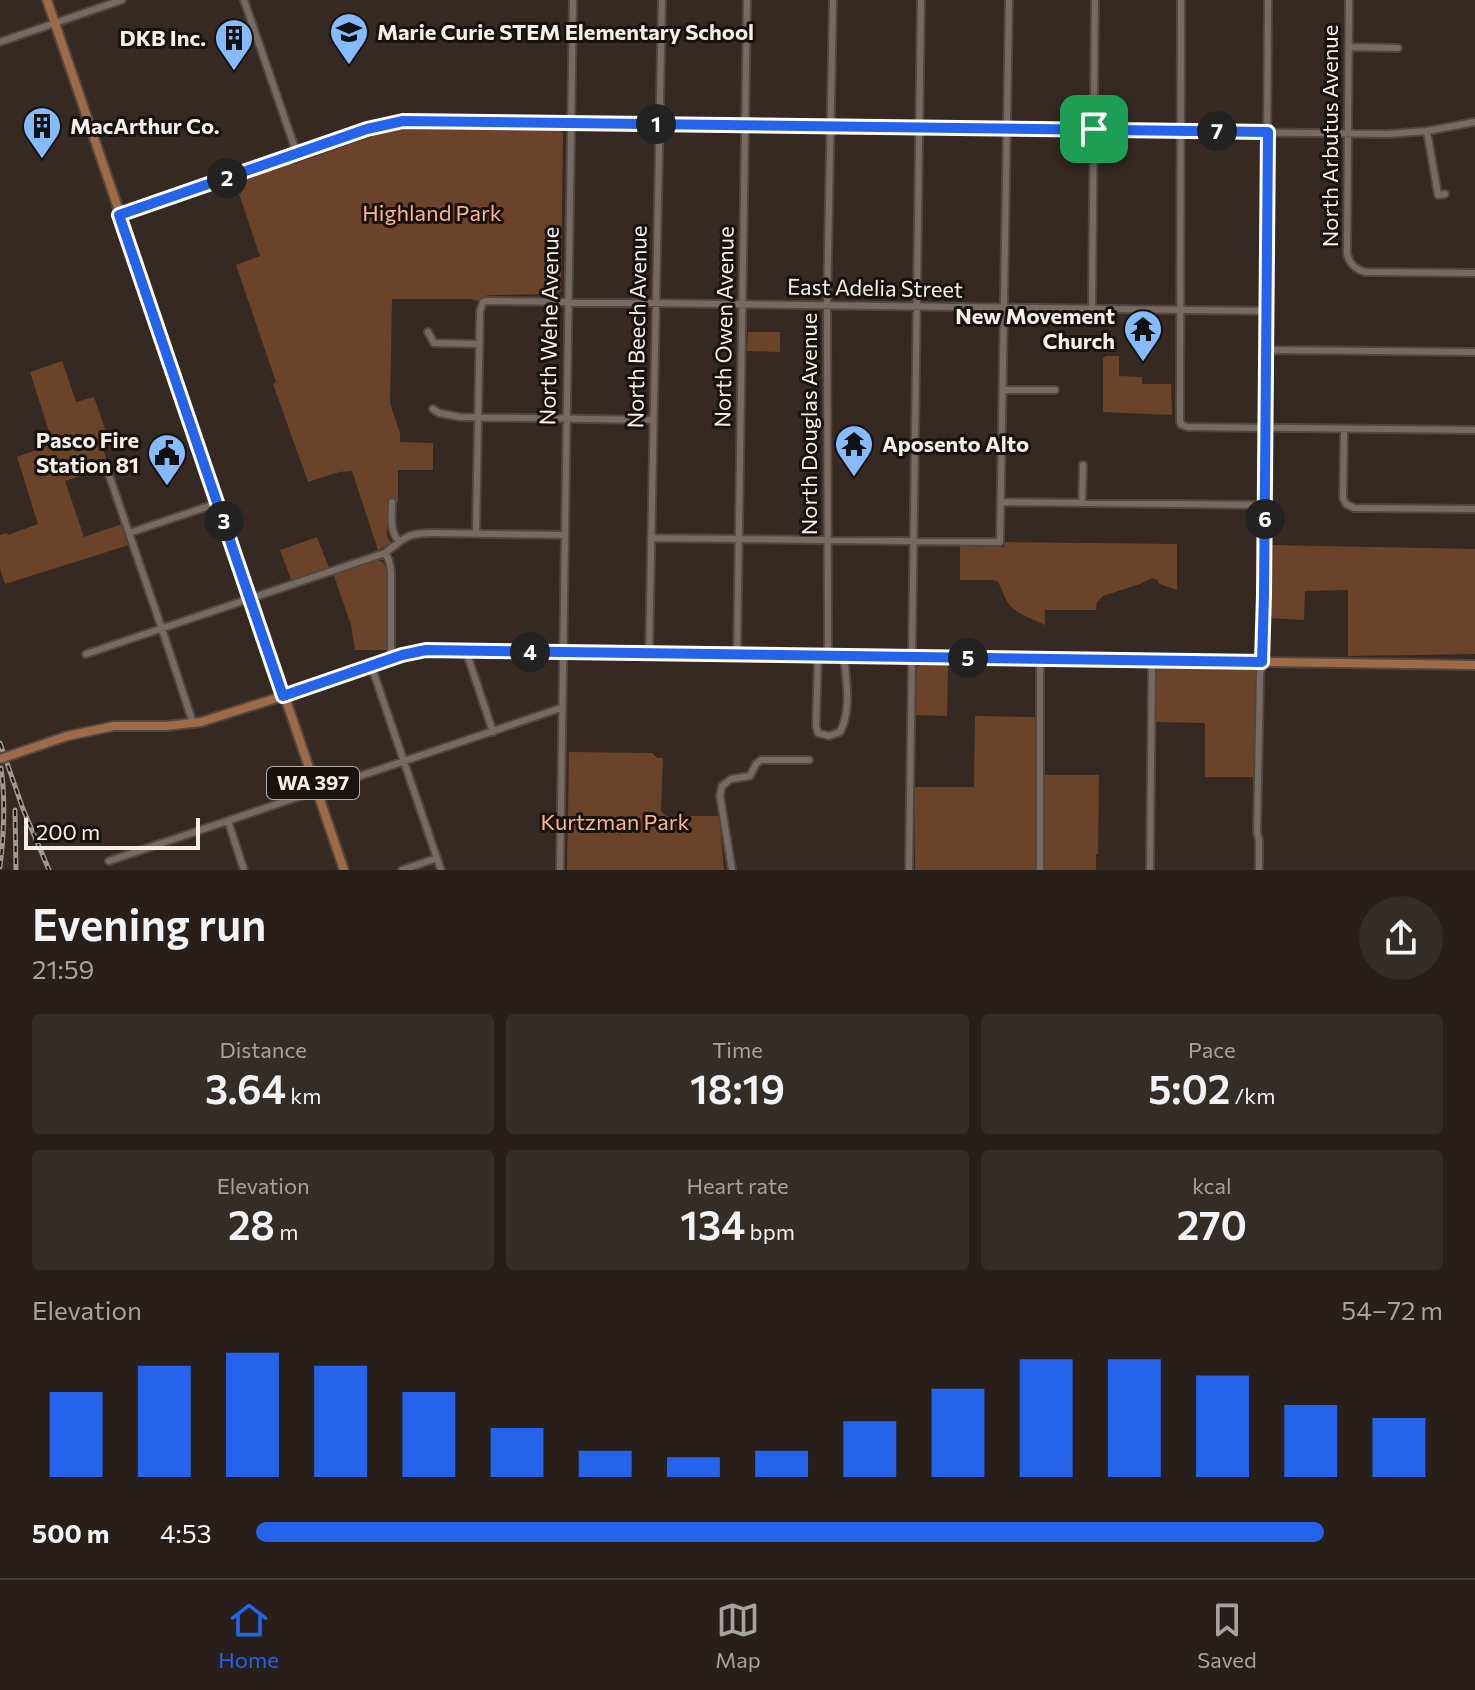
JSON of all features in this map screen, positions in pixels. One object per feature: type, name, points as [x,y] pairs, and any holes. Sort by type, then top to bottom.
[{"type":"main road","name":"WA 397","points":[[47,0],[344,870]]},
{"type":"main road","points":[[0,759],[67,736],[114,726],[193,723],[419,651],[1473,666]]},
{"type":"street","points":[[0,42],[122,0]]},
{"type":"street","points":[[244,0],[297,154]]},
{"type":"street","name":"North Wehe Avenue","points":[[560,870],[573,0]]},
{"type":"street","name":"North Beech Avenue","points":[[649,654],[662,0]]},
{"type":"street","name":"North Owen Avenue","points":[[737,655],[747,0]]},
{"type":"street","name":"North Douglas Avenue","points":[[828,656],[827,305],[833,0]]},
{"type":"street","points":[[909,870],[921,0]]},
{"type":"street","points":[[651,538],[1000,542],[1009,0]]},
{"type":"street","points":[[1092,308],[1095,0]]},
{"type":"street","points":[[1181,0],[1179,419],[1182,425],[1475,430]]},
{"type":"street","points":[[1259,870],[1268,0]]},
{"type":"street","name":"North Arbutus Avenue","points":[[1349,0],[1349,262],[1365,272],[1475,273]]},
{"type":"street","points":[[1349,47],[1398,48]]},
{"type":"street","points":[[119,215],[380,125],[403,121],[1388,134],[1475,122]]},
{"type":"street","points":[[1427,131],[1438,195],[1445,194]]},
{"type":"street","name":"East Adelia Street","points":[[479,344],[480,311],[483,302],[491,300],[1266,311]]},
{"type":"street","points":[[428,332],[434,343],[479,344],[476,534]]},
{"type":"street","points":[[1266,350],[1475,352]]},
{"type":"street","points":[[1003,390],[1055,390]]},
{"type":"street","points":[[433,409],[449,416],[477,418],[653,420]]},
{"type":"street","points":[[1344,429],[1343,498],[1346,504],[1354,508],[1475,509]]},
{"type":"street","points":[[1082,503],[1083,465]]},
{"type":"street","points":[[108,472],[193,723]]},
{"type":"street","points":[[392,502],[392,530],[399,541]]},
{"type":"street","points":[[1001,502],[1265,505]]},
{"type":"street","points":[[129,533],[218,503]]},
{"type":"street","points":[[86,654],[385,553],[406,536],[418,533],[564,535]]},
{"type":"street","points":[[385,553],[391,571],[391,658]]},
{"type":"street","points":[[466,651],[493,732]]},
{"type":"street","points":[[818,656],[816,726],[818,733],[829,736],[840,732],[844,724],[847,691],[844,657]]},
{"type":"street","points":[[1040,659],[1040,870]]},
{"type":"street","points":[[1150,870],[1152,661]]},
{"type":"street","points":[[371,665],[441,870]]},
{"type":"street","points":[[109,861],[561,708]]},
{"type":"street","points":[[732,870],[720,796],[722,786],[731,779],[750,776],[761,760],[809,760]]},
{"type":"street","points":[[228,821],[244,870]]},
{"type":"street","points":[[402,870],[437,858]]},
{"type":"green space","name":"Highland Park","points":[[389,130],[559,130],[563,133],[561,291],[557,294],[488,295],[478,301],[392,299],[390,403],[400,442],[433,443],[433,470],[398,470],[398,502],[387,502],[387,536],[391,543],[378,550],[352,471],[308,482],[236,265],[260,256],[235,182]]},
{"type":"green space","points":[[748,332],[780,332],[780,352],[747,351]]},
{"type":"green space","points":[[1119,356],[1119,376],[1142,377],[1142,384],[1171,384],[1172,415],[1103,412],[1103,358]]},
{"type":"green space","points":[[62,361],[76,402],[94,397],[107,435],[99,438],[109,466],[65,481],[84,537],[122,524],[129,545],[5,584],[0,568],[0,535],[38,524],[17,457],[53,444],[30,372]]},
{"type":"green space","points":[[317,537],[329,568],[292,582],[280,550]]},
{"type":"green space","points":[[1005,542],[1177,544],[1177,590],[1152,578],[1103,596],[1097,602],[1096,610],[1045,610],[1045,625],[1014,609],[998,582],[960,580],[960,546],[1004,547]]},
{"type":"green space","points":[[1270,545],[1475,549],[1475,654],[1348,656],[1348,590],[1305,591],[1304,620],[1270,618]]},
{"type":"green space","points":[[374,559],[383,562],[386,569],[387,650],[355,650],[351,625],[333,573]]},
{"type":"green space","points":[[922,664],[948,665],[947,716],[916,715],[917,669]]},
{"type":"green space","points":[[1156,668],[1256,669],[1255,777],[1205,777],[1205,723],[1156,722]]},
{"type":"green space","points":[[975,716],[1038,717],[1036,870],[915,870],[915,787],[974,787]]},
{"type":"green space","name":"Kurtzman Park","points":[[569,752],[652,753],[657,758],[663,758],[661,811],[666,816],[719,816],[724,870],[567,870]]},
{"type":"green space","points":[[1044,775],[1099,775],[1096,870],[1043,870]]},
{"type":"railway","points":[[0,743],[49,870]]},
{"type":"railway","points":[[0,867],[4,818],[1,768]]},
{"type":"railway","points":[[15,810],[16,870]]},
{"type":"place","name":"Marie Curie STEM Elementary School","points":[[349,66]]},
{"type":"place","name":"DKB Inc.","points":[[234,72]]},
{"type":"place","name":"MacArthur Co.","points":[[42,160]]},
{"type":"place","name":"New Movement Church","points":[[1143,363]]},
{"type":"place","name":"Aposento Alto","points":[[854,478]]},
{"type":"place","name":"Pasco Fire Station 81","points":[[167,487]]},
{"type":"route","points":[[403,121],[1094,129],[1268,132],[1262,662],[426,650],[402,655],[283,696],[119,215],[367,129],[403,121]]}]
